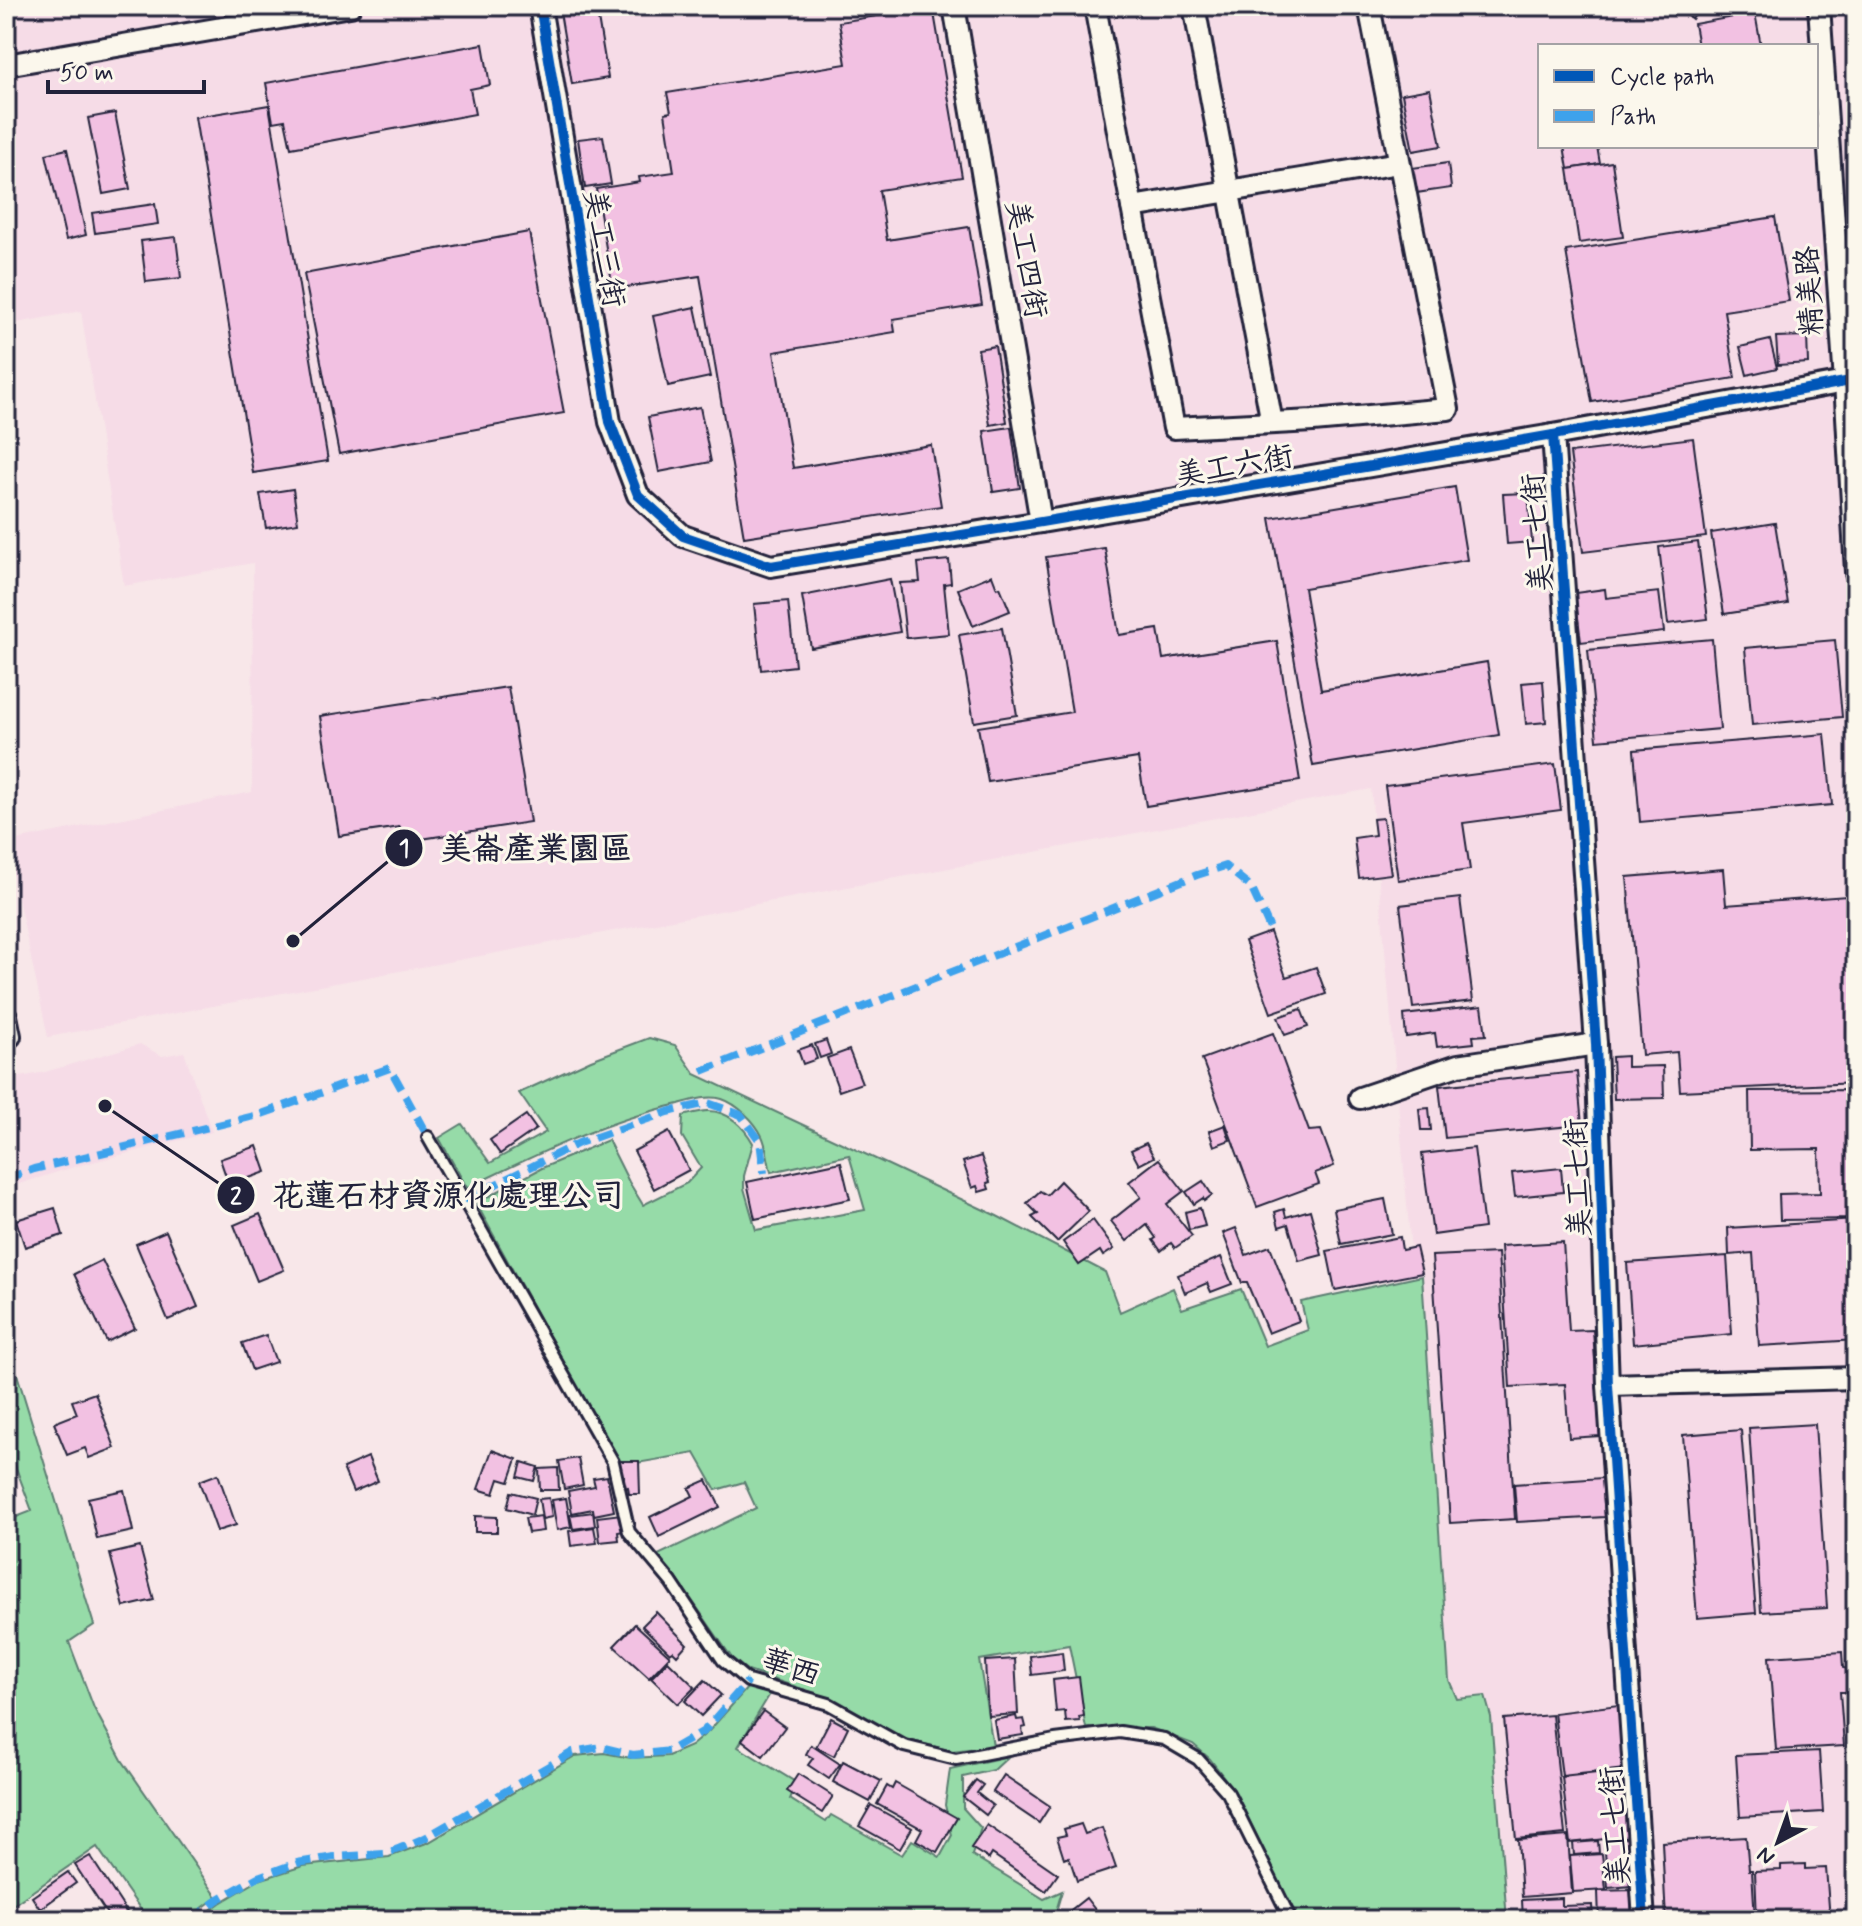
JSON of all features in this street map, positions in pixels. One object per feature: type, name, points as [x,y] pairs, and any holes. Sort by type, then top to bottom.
[{"type":"street","points":[[6,65],[350,6]]},
{"type":"street","name":"美工三街","points":[[540,6],[610,422],[638,495]]},
{"type":"street","name":"美工四街","points":[[954,6],[1041,522]]},
{"type":"street","points":[[1095,6],[1174,428],[1448,409],[1369,6]]},
{"type":"street","points":[[1194,6],[1272,423]]},
{"type":"street","name":"精美路","points":[[1819,6],[1851,382],[1856,572]]},
{"type":"street","points":[[1132,207],[1399,163]]},
{"type":"street","name":"美工六街","points":[[638,495],[683,536],[771,566],[1851,382]]},
{"type":"street","name":"美工七街","points":[[1553,435],[1596,1044],[1608,1385],[1644,1920]]},
{"type":"street","points":[[1360,1098],[1458,1065],[1596,1044]]},
{"type":"street","points":[[1608,1385],[1856,1378]]},
{"type":"lane","name":"華西","points":[[428,1137],[613,1462],[629,1532],[671,1582],[723,1660],[748,1681],[829,1704],[904,1746],[956,1759],[1055,1740],[1120,1732],[1164,1739],[1198,1759],[1228,1793],[1291,1920]]},
{"type":"shaded area","points":[[6,6],[1856,6],[1856,1920],[1469,1920],[1371,789],[48,1037],[6,842],[252,792],[253,563],[124,586],[81,311],[6,325]]},
{"type":"shaded area","points":[[140,1044],[162,1056],[184,1052],[212,1132],[77,1166],[6,1188],[6,1080]]},
{"type":"green space","points":[[649,1038],[675,1045],[695,1074],[997,1216],[1105,1272],[1120,1312],[1173,1288],[1182,1309],[1241,1289],[1265,1346],[1308,1330],[1301,1302],[1422,1276],[1449,1680],[1457,1699],[1485,1696],[1491,1717],[1507,1920],[1298,1920],[1236,1793],[1210,1759],[1193,1744],[1151,1728],[1086,1728],[1069,1645],[979,1660],[993,1746],[952,1751],[905,1739],[826,1697],[748,1671],[732,1658],[658,1555],[756,1508],[744,1482],[716,1490],[695,1453],[620,1466],[476,1203],[542,1168],[608,1140],[643,1205],[687,1183],[701,1168],[682,1136],[683,1116],[716,1112],[735,1121],[753,1143],[744,1188],[756,1230],[865,1210],[849,1155],[771,1172],[764,1140],[755,1125],[734,1105],[711,1098],[651,1111],[597,1129],[467,1188],[439,1138],[462,1124],[490,1163],[546,1132],[519,1093]]},
{"type":"green space","points":[[6,1338],[94,1625],[69,1642],[94,1708],[122,1760],[217,1897],[186,1920],[148,1920],[97,1847],[10,1907],[19,1920],[6,1920],[6,1521],[32,1511],[6,1441]]},
{"type":"green space","points":[[748,1687],[770,1694],[738,1747],[797,1783],[790,1799],[826,1822],[831,1815],[902,1855],[912,1840],[940,1857],[952,1835],[945,1805],[950,1769],[1009,1756],[994,1770],[963,1777],[963,1808],[981,1828],[972,1855],[1044,1899],[1062,1891],[1056,1920],[197,1920],[259,1880],[303,1866],[389,1857],[429,1842],[575,1756],[604,1753],[631,1758],[668,1756],[691,1746],[709,1731]]},
{"type":"building","points":[[559,6],[596,6],[608,78],[572,84]]},
{"type":"building","points":[[1676,6],[1702,6],[1692,19]]},
{"type":"building","points":[[933,7],[962,177],[879,190],[887,240],[969,227],[982,305],[893,319],[895,332],[774,352],[793,468],[931,445],[941,506],[744,537],[700,276],[613,289],[596,189],[640,182],[639,177],[674,172],[665,113],[671,112],[667,93],[846,64],[839,22]]},
{"type":"building","points":[[1755,13],[1761,44],[1698,44],[1694,24]]},
{"type":"building","points":[[483,44],[490,85],[470,89],[475,114],[291,148],[285,120],[273,122],[266,83]]},
{"type":"building","points":[[1430,89],[1441,146],[1413,151],[1402,94]]},
{"type":"building","points":[[269,105],[328,461],[253,473],[195,117]]},
{"type":"building","points":[[115,113],[130,189],[103,194],[88,118]]},
{"type":"building","points":[[603,136],[611,184],[585,188],[578,139]]},
{"type":"building","points":[[1564,148],[1597,148],[1600,164],[1568,169]]},
{"type":"building","points":[[67,149],[86,235],[66,240],[46,154]]},
{"type":"building","points":[[1612,162],[1623,237],[1579,243],[1568,169]]},
{"type":"building","points":[[1448,163],[1451,188],[1416,193],[1412,168]]},
{"type":"building","points":[[155,204],[158,224],[95,233],[92,213]]},
{"type":"building","points":[[1775,217],[1789,301],[1724,311],[1735,378],[1592,402],[1566,251]]},
{"type":"building","points":[[529,232],[564,413],[339,454],[304,274]]},
{"type":"building","points":[[176,237],[181,278],[146,282],[141,241]]},
{"type":"building","points":[[695,307],[710,377],[668,386],[653,316]]},
{"type":"building","points":[[1807,336],[1808,363],[1778,365],[1776,337]]},
{"type":"building","points":[[1770,340],[1777,368],[1747,375],[1740,347]]},
{"type":"building","points":[[995,346],[1007,422],[990,425],[978,349]]},
{"type":"building","points":[[700,407],[711,462],[659,472],[648,417]]},
{"type":"building","points":[[1011,427],[1020,488],[993,492],[984,431]]},
{"type":"building","points":[[1693,438],[1706,537],[1583,552],[1570,453]]},
{"type":"building","points":[[1455,487],[1467,560],[1304,588],[1321,690],[1487,662],[1499,735],[1313,766],[1270,518]]},
{"type":"building","points":[[293,489],[298,523],[266,528],[260,494]]},
{"type":"building","points":[[1528,493],[1532,542],[1507,544],[1503,494]]},
{"type":"building","points":[[1775,523],[1788,604],[1724,614],[1711,533]]},
{"type":"building","points":[[1698,542],[1708,619],[1668,624],[1659,547]]},
{"type":"building","points":[[1105,548],[1119,635],[1158,629],[1163,659],[1277,641],[1300,781],[1146,806],[1138,758],[988,782],[978,727],[1072,712],[1046,557]]},
{"type":"building","points":[[949,560],[951,583],[944,584],[949,634],[906,638],[900,583],[920,582],[918,563]]},
{"type":"building","points":[[992,575],[1010,611],[973,626],[958,589]]},
{"type":"building","points":[[890,579],[900,632],[811,648],[802,596]]},
{"type":"building","points":[[1605,589],[1606,598],[1659,592],[1664,632],[1581,642],[1575,593]]},
{"type":"building","points":[[788,601],[795,666],[761,670],[754,604]]},
{"type":"building","points":[[1002,628],[1017,715],[974,722],[959,635]]},
{"type":"building","points":[[1712,639],[1720,729],[1597,740],[1588,650]]},
{"type":"building","points":[[1835,640],[1842,717],[1752,725],[1745,648]]},
{"type":"building","points":[[1543,681],[1546,722],[1526,724],[1522,683]]},
{"type":"building","points":[[508,687],[530,822],[402,842],[400,827],[339,836],[320,716]]},
{"type":"building","points":[[1825,734],[1832,805],[1640,822],[1634,750]]},
{"type":"building","points":[[1555,764],[1561,810],[1463,823],[1470,870],[1398,880],[1385,786]]},
{"type":"building","points":[[1383,818],[1391,874],[1359,878],[1354,838],[1375,835],[1373,819]]},
{"type":"building","points":[[1723,869],[1726,905],[1847,896],[1856,1012],[1856,1083],[1680,1091],[1677,1052],[1642,1055],[1627,877]]},
{"type":"building","points":[[1460,898],[1473,1001],[1413,1008],[1400,905]]},
{"type":"building","points":[[1270,932],[1286,977],[1316,967],[1326,994],[1271,1013],[1245,941]]},
{"type":"building","points":[[1482,1006],[1486,1035],[1473,1036],[1474,1043],[1437,1047],[1435,1033],[1406,1037],[1404,1015]]},
{"type":"building","points":[[1301,1009],[1308,1027],[1285,1035],[1278,1017]]},
{"type":"building","points":[[1273,1033],[1309,1131],[1321,1130],[1334,1166],[1315,1173],[1319,1184],[1257,1207],[1202,1059]]},
{"type":"building","points":[[826,1040],[831,1054],[820,1058],[815,1044]]},
{"type":"building","points":[[812,1045],[817,1059],[803,1064],[798,1050]]},
{"type":"building","points":[[849,1050],[862,1083],[839,1091],[827,1058]]},
{"type":"building","points":[[1627,1056],[1627,1067],[1663,1066],[1664,1098],[1614,1099],[1612,1057]]},
{"type":"building","points":[[1577,1072],[1582,1125],[1445,1138],[1439,1086]]},
{"type":"building","points":[[1856,1090],[1856,1219],[1780,1220],[1779,1194],[1820,1193],[1819,1149],[1750,1150],[1749,1091]]},
{"type":"building","points":[[1429,1108],[1431,1130],[1421,1130],[1419,1109]]},
{"type":"building","points":[[526,1115],[536,1129],[500,1154],[490,1140]]},
{"type":"building","points":[[1225,1125],[1230,1140],[1214,1146],[1209,1131]]},
{"type":"building","points":[[669,1132],[689,1170],[654,1189],[634,1151]]},
{"type":"building","points":[[1146,1143],[1154,1157],[1139,1165],[1131,1150]]},
{"type":"building","points":[[257,1146],[266,1172],[229,1185],[220,1159]]},
{"type":"building","points":[[1474,1148],[1484,1228],[1433,1235],[1422,1154]]},
{"type":"building","points":[[981,1156],[990,1182],[987,1183],[989,1189],[979,1192],[977,1186],[972,1188],[963,1162]]},
{"type":"building","points":[[1159,1159],[1184,1191],[1167,1204],[1192,1236],[1175,1248],[1171,1243],[1161,1251],[1147,1225],[1127,1241],[1111,1221],[1141,1197],[1129,1182]]},
{"type":"building","points":[[841,1162],[850,1199],[755,1219],[747,1182]]},
{"type":"building","points":[[1561,1168],[1563,1192],[1515,1197],[1512,1173]]},
{"type":"building","points":[[1060,1181],[1089,1211],[1057,1242],[1032,1217],[1038,1214],[1027,1203],[1040,1191],[1047,1195]]},
{"type":"building","points":[[1203,1181],[1212,1195],[1194,1204],[1186,1192]]},
{"type":"building","points":[[1385,1199],[1392,1234],[1341,1244],[1334,1209]]},
{"type":"building","points":[[55,1208],[63,1235],[25,1247],[16,1220]]},
{"type":"building","points":[[1200,1208],[1205,1226],[1189,1230],[1185,1212]]},
{"type":"building","points":[[1284,1209],[1286,1217],[1310,1210],[1322,1255],[1299,1261],[1288,1224],[1279,1227],[1275,1212]]},
{"type":"building","points":[[260,1214],[284,1270],[257,1281],[234,1225]]},
{"type":"building","points":[[1093,1220],[1114,1249],[1103,1256],[1100,1251],[1079,1265],[1063,1242]]},
{"type":"building","points":[[1856,1220],[1856,1340],[1759,1346],[1753,1253],[1729,1255],[1728,1228]]},
{"type":"building","points":[[1236,1228],[1246,1255],[1270,1246],[1299,1321],[1268,1333],[1247,1283],[1242,1283],[1223,1233]]},
{"type":"building","points":[[166,1231],[198,1307],[168,1320],[136,1244]]},
{"type":"building","points":[[1400,1237],[1402,1250],[1416,1247],[1422,1273],[1335,1290],[1327,1251]]},
{"type":"building","points":[[1563,1242],[1569,1331],[1593,1330],[1600,1436],[1569,1438],[1565,1384],[1510,1387],[1501,1246]]},
{"type":"building","points":[[1498,1253],[1515,1519],[1450,1523],[1432,1256]]},
{"type":"building","points":[[1727,1256],[1732,1334],[1633,1344],[1627,1263]]},
{"type":"building","points":[[1221,1257],[1232,1284],[1211,1292],[1207,1283],[1185,1293],[1178,1275]]},
{"type":"building","points":[[102,1260],[135,1328],[107,1342],[74,1274]]},
{"type":"building","points":[[266,1335],[276,1362],[252,1370],[242,1343]]},
{"type":"building","points":[[95,1393],[115,1448],[89,1458],[85,1448],[67,1455],[54,1423],[77,1414],[72,1401]]},
{"type":"building","points":[[1815,1424],[1827,1608],[1761,1612],[1749,1428]]},
{"type":"building","points":[[1741,1430],[1756,1613],[1697,1618],[1683,1435]]},
{"type":"building","points":[[492,1450],[517,1459],[509,1482],[499,1479],[494,1494],[478,1489]]},
{"type":"building","points":[[368,1457],[378,1481],[353,1492],[343,1468]]},
{"type":"building","points":[[578,1458],[583,1485],[564,1489],[559,1461]]},
{"type":"building","points":[[617,1461],[639,1461],[640,1494],[629,1494],[628,1487],[624,1488],[624,1476],[618,1476]]},
{"type":"building","points":[[522,1462],[538,1467],[534,1481],[518,1477]]},
{"type":"building","points":[[558,1468],[559,1490],[540,1490],[539,1469]]},
{"type":"building","points":[[218,1474],[236,1525],[217,1531],[199,1481]]},
{"type":"building","points":[[607,1476],[614,1511],[594,1515],[593,1509],[572,1513],[568,1491],[595,1486],[593,1478]]},
{"type":"building","points":[[1602,1478],[1605,1517],[1517,1522],[1514,1484]]},
{"type":"building","points":[[707,1480],[720,1507],[659,1537],[650,1517],[693,1496],[689,1488]]},
{"type":"building","points":[[124,1490],[133,1531],[97,1539],[88,1498]]},
{"type":"building","points":[[511,1492],[536,1498],[532,1515],[507,1508]]},
{"type":"building","points":[[549,1498],[552,1517],[542,1519],[539,1499]]},
{"type":"building","points":[[566,1498],[571,1527],[557,1530],[552,1500]]},
{"type":"building","points":[[593,1512],[595,1526],[573,1529],[570,1515]]},
{"type":"building","points":[[621,1514],[624,1531],[618,1532],[619,1540],[600,1542],[597,1517]]},
{"type":"building","points":[[475,1516],[497,1517],[497,1532],[475,1532]]},
{"type":"building","points":[[541,1516],[543,1531],[528,1533],[525,1518]]},
{"type":"building","points":[[594,1527],[597,1543],[571,1546],[569,1531]]},
{"type":"building","points":[[140,1547],[154,1600],[124,1607],[110,1554]]},
{"type":"building","points":[[656,1612],[687,1644],[677,1655],[673,1651],[670,1653],[642,1626]]},
{"type":"building","points":[[635,1624],[670,1656],[649,1678],[614,1646]]},
{"type":"building","points":[[1062,1652],[1064,1671],[1032,1675],[1030,1656]]},
{"type":"building","points":[[1842,1652],[1843,1668],[1850,1669],[1852,1692],[1840,1692],[1844,1746],[1776,1750],[1769,1657]]},
{"type":"building","points":[[1015,1659],[1018,1714],[988,1716],[985,1661]]},
{"type":"building","points":[[668,1661],[695,1687],[678,1704],[651,1678]]},
{"type":"building","points":[[1079,1677],[1084,1716],[1079,1717],[1080,1721],[1066,1722],[1065,1711],[1056,1712],[1053,1680]]},
{"type":"building","points":[[705,1680],[721,1695],[701,1716],[685,1701]]},
{"type":"building","points":[[1618,1705],[1625,1769],[1562,1776],[1554,1713]]},
{"type":"building","points":[[763,1711],[785,1727],[763,1756],[742,1740]]},
{"type":"building","points":[[1552,1715],[1565,1834],[1516,1839],[1504,1719]]},
{"type":"building","points":[[1016,1716],[1017,1720],[1024,1719],[1026,1727],[1022,1728],[1023,1735],[997,1739],[994,1720]]},
{"type":"building","points":[[831,1718],[848,1727],[834,1756],[816,1747]]},
{"type":"building","points":[[811,1745],[840,1764],[829,1779],[808,1765],[813,1758],[806,1754]]},
{"type":"building","points":[[1819,1751],[1823,1812],[1740,1817],[1736,1755]]},
{"type":"building","points":[[843,1761],[881,1781],[870,1802],[833,1782]]},
{"type":"building","points":[[1623,1770],[1631,1836],[1570,1843],[1562,1777]]},
{"type":"building","points":[[798,1774],[833,1796],[822,1813],[787,1791]]},
{"type":"building","points":[[1004,1775],[1050,1806],[1039,1823],[993,1792]]},
{"type":"building","points":[[976,1780],[983,1785],[977,1793],[993,1806],[986,1815],[963,1797]]},
{"type":"building","points":[[895,1783],[957,1818],[937,1852],[916,1840],[922,1829],[877,1804],[887,1786],[892,1789]]},
{"type":"building","points":[[871,1805],[912,1828],[900,1849],[859,1826]]},
{"type":"building","points":[[1081,1824],[1085,1834],[1102,1828],[1116,1868],[1077,1881],[1069,1857],[1064,1859],[1057,1837],[1066,1835],[1064,1829]]},
{"type":"building","points":[[987,1825],[1058,1874],[1046,1891],[992,1854],[989,1859],[971,1848]]},
{"type":"building","points":[[1568,1836],[1572,1893],[1522,1897],[1518,1840]]},
{"type":"building","points":[[1746,1837],[1749,1870],[1752,1870],[1755,1920],[1666,1920],[1662,1842]]},
{"type":"building","points":[[1629,1838],[1633,1886],[1608,1888],[1604,1840]]},
{"type":"building","points":[[1598,1841],[1599,1853],[1574,1855],[1573,1843]]},
{"type":"building","points":[[1602,1854],[1606,1890],[1573,1892],[1570,1856]]},
{"type":"building","points":[[90,1856],[132,1920],[111,1920],[75,1865]]},
{"type":"building","points":[[1805,1864],[1805,1869],[1826,1868],[1830,1920],[1757,1920],[1755,1871],[1781,1870],[1781,1865]]},
{"type":"building","points":[[68,1872],[76,1883],[40,1909],[32,1897]]},
{"type":"building","points":[[1633,1890],[1634,1920],[1599,1920],[1598,1891]]},
{"type":"building","points":[[1086,1898],[1103,1920],[1064,1920],[1062,1917]]},
{"type":"building","points":[[1562,1898],[1562,1906],[1592,1905],[1593,1920],[1523,1920],[1522,1900]]},
{"type":"marked path","points":[[702,1071],[1225,866],[1251,887],[1272,933]]},
{"type":"marked path","points":[[6,1179],[34,1169],[259,1115],[390,1068],[428,1137]]},
{"type":"marked path","points":[[464,1200],[579,1143],[668,1112],[708,1103],[741,1115],[760,1141],[764,1173]]},
{"type":"marked path","points":[[192,1920],[217,1900],[258,1877],[297,1863],[386,1854],[425,1838],[573,1752],[601,1747],[633,1755],[669,1751],[704,1731],[748,1681]]},
{"type":"cycle path","points":[[540,6],[610,422],[638,495],[683,536],[771,566],[1856,381]]},
{"type":"cycle path","points":[[1553,435],[1596,1044],[1608,1385],[1644,1920]]},
{"type":"place","name":"美崙產業園區","points":[[293,941]]},
{"type":"place","name":"花蓮石材資源化處理公司","points":[[105,1106]]}]
